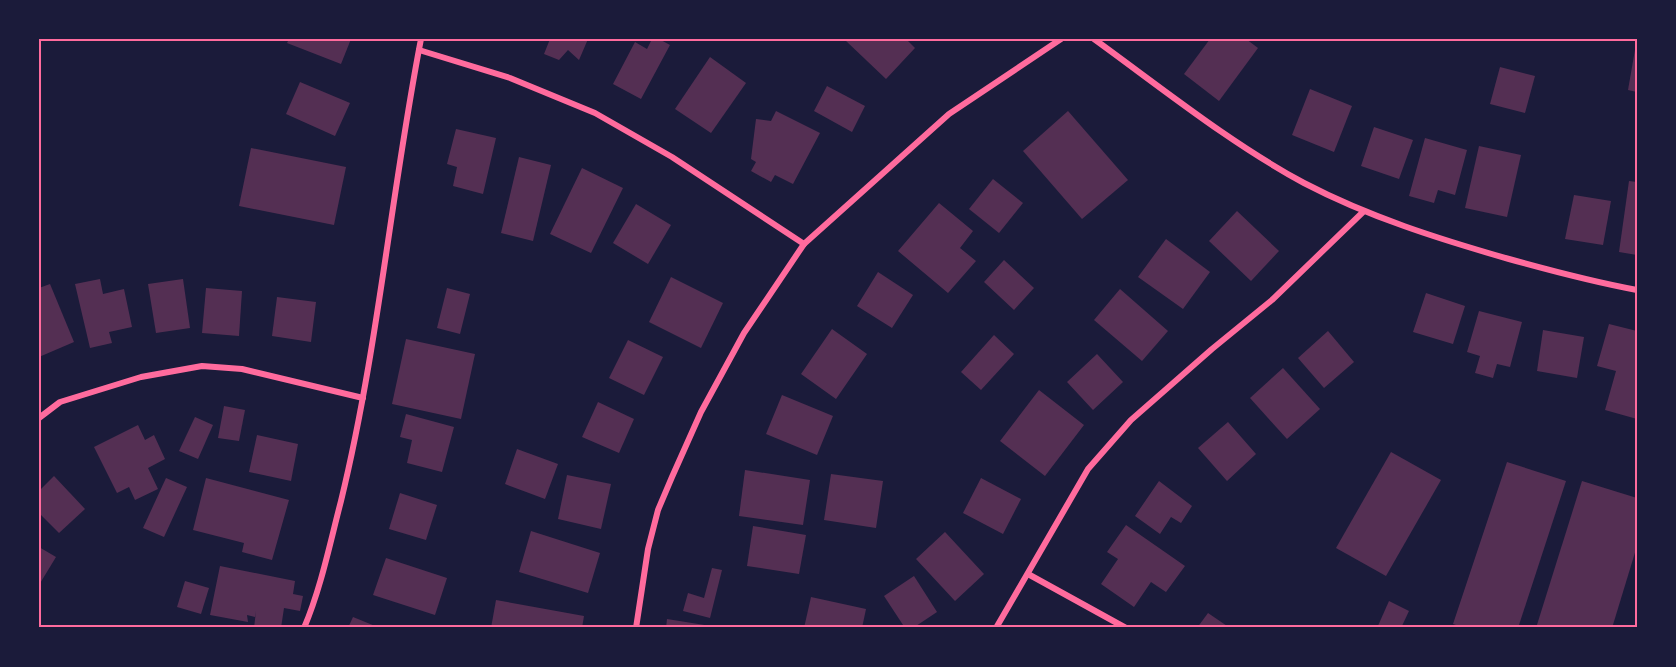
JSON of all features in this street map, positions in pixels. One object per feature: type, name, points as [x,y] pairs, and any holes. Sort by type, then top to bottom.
[{"type":"street","points":[[304,628],[334,527],[363,398],[421,39]]},
{"type":"street","points":[[636,628],[648,549],[658,510],[700,412],[744,333],[804,244],[949,114],[1061,39]]},
{"type":"street","points":[[1094,39],[1236,142],[1304,183],[1363,212],[1472,248],[1596,283],[1637,290]]},
{"type":"street","points":[[419,51],[510,78],[595,113],[672,157],[804,244]]},
{"type":"street","points":[[996,628],[1088,469],[1131,420],[1212,348],[1272,300],[1363,212]]},
{"type":"street","points":[[39,418],[60,402],[141,377],[202,366],[242,369],[363,398]]},
{"type":"street","points":[[1028,574],[1126,628]]},
{"type":"building","points":[[289,39],[351,39],[341,64],[287,43]]},
{"type":"building","points":[[550,39],[588,39],[579,60],[568,50],[559,60],[544,54]]},
{"type":"building","points":[[652,39],[659,39],[670,45],[641,99],[613,84],[635,42],[647,49]]},
{"type":"building","points":[[846,39],[906,39],[915,48],[886,79]]},
{"type":"building","points":[[1210,39],[1246,39],[1258,48],[1219,101],[1184,74]]},
{"type":"building","points":[[1637,44],[1637,92],[1628,90]]},
{"type":"building","points":[[710,57],[746,83],[711,133],[675,109]]},
{"type":"building","points":[[1500,67],[1535,76],[1525,113],[1490,104]]},
{"type":"building","points":[[300,82],[350,103],[335,136],[286,114]]},
{"type":"building","points":[[827,86],[865,106],[852,132],[814,111]]},
{"type":"building","points":[[1310,89],[1352,106],[1334,152],[1292,135]]},
{"type":"building","points":[[776,111],[820,133],[793,184],[775,175],[771,182],[751,171],[756,162],[751,159],[756,119],[771,121]]},
{"type":"building","points":[[1068,111],[1128,180],[1082,219],[1023,151]]},
{"type":"building","points":[[1374,127],[1413,140],[1399,179],[1361,166]]},
{"type":"building","points":[[456,129],[496,138],[483,194],[453,186],[457,167],[447,164]]},
{"type":"building","points":[[1425,138],[1467,150],[1455,195],[1438,190],[1434,203],[1409,196]]},
{"type":"building","points":[[1479,146],[1521,155],[1507,217],[1465,208]]},
{"type":"building","points":[[251,148],[346,167],[334,225],[239,206]]},
{"type":"building","points":[[519,157],[551,165],[533,241],[501,233]]},
{"type":"building","points":[[582,168],[623,188],[591,253],[550,234]]},
{"type":"building","points":[[993,179],[1023,203],[999,233],[969,209]]},
{"type":"building","points":[[1629,181],[1637,182],[1637,255],[1619,252]]},
{"type":"building","points":[[1574,195],[1611,201],[1603,245],[1565,239]]},
{"type":"building","points":[[939,203],[973,231],[960,248],[976,261],[948,293],[898,251]]},
{"type":"building","points":[[636,204],[671,225],[648,264],[613,243]]},
{"type":"building","points":[[1237,211],[1279,251],[1251,281],[1209,241]]},
{"type":"building","points":[[1166,239],[1210,272],[1183,309],[1138,277]]},
{"type":"building","points":[[1004,260],[1034,288],[1014,310],[984,282]]},
{"type":"building","points":[[878,272],[913,295],[892,328],[857,306]]},
{"type":"building","points":[[671,277],[723,303],[701,348],[649,322]]},
{"type":"building","points":[[100,279],[103,294],[124,289],[132,327],[109,332],[112,343],[90,348],[75,284]]},
{"type":"building","points":[[183,279],[190,328],[156,333],[148,284]]},
{"type":"building","points":[[50,284],[74,342],[39,357],[39,288]]},
{"type":"building","points":[[206,288],[242,291],[239,336],[202,333]]},
{"type":"building","points":[[447,288],[470,294],[460,334],[437,328]]},
{"type":"building","points":[[1120,289],[1168,331],[1142,361],[1094,320]]},
{"type":"building","points":[[1426,293],[1465,306],[1453,344],[1413,332]]},
{"type":"building","points":[[277,297],[316,302],[311,342],[272,336]]},
{"type":"building","points":[[1479,311],[1522,322],[1510,367],[1497,364],[1493,378],[1475,373],[1480,356],[1467,352]]},
{"type":"building","points":[[1609,324],[1637,331],[1637,419],[1605,410],[1616,371],[1597,366]]},
{"type":"building","points":[[832,329],[867,354],[836,399],[801,374]]},
{"type":"building","points":[[1543,330],[1584,337],[1577,378],[1537,371]]},
{"type":"building","points":[[1328,331],[1354,362],[1324,388],[1298,358]]},
{"type":"building","points":[[994,335],[1014,354],[981,390],[961,372]]},
{"type":"building","points":[[406,339],[475,354],[461,419],[392,404]]},
{"type":"building","points":[[628,340],[663,357],[644,395],[609,378]]},
{"type":"building","points":[[1097,354],[1123,382],[1093,410],[1067,382]]},
{"type":"building","points":[[1283,368],[1320,409],[1287,439],[1250,398]]},
{"type":"building","points":[[1039,390],[1084,425],[1045,476],[1000,441]]},
{"type":"building","points":[[782,395],[833,416],[817,455],[766,434]]},
{"type":"building","points":[[598,402],[634,419],[619,453],[582,437]]},
{"type":"building","points":[[224,406],[245,410],[239,441],[218,438]]},
{"type":"building","points":[[406,414],[454,427],[442,472],[407,463],[412,440],[400,437]]},
{"type":"building","points":[[195,417],[213,425],[198,459],[179,451]]},
{"type":"building","points":[[1228,422],[1256,454],[1227,481],[1198,448]]},
{"type":"building","points":[[138,425],[145,440],[154,435],[165,459],[148,468],[158,489],[135,500],[129,487],[117,493],[94,447]]},
{"type":"building","points":[[257,435],[298,444],[291,481],[249,472]]},
{"type":"building","points":[[517,449],[558,464],[545,499],[505,484]]},
{"type":"building","points":[[1391,452],[1441,480],[1386,576],[1336,548]]},
{"type":"building","points":[[1507,462],[1566,481],[1518,628],[1465,628],[1453,624]]},
{"type":"building","points":[[745,470],[810,480],[803,525],[739,516]]},
{"type":"building","points":[[831,474],[883,481],[876,528],[824,520]]},
{"type":"building","points":[[567,475],[611,484],[601,529],[558,519]]},
{"type":"building","points":[[54,476],[85,509],[59,533],[39,513],[39,491]]},
{"type":"building","points":[[166,478],[187,487],[164,537],[143,528]]},
{"type":"building","points":[[206,478],[289,500],[272,560],[242,552],[244,543],[193,530]]},
{"type":"building","points":[[981,478],[1021,499],[1003,534],[963,513]]},
{"type":"building","points":[[1159,481],[1192,506],[1181,523],[1171,517],[1160,534],[1135,516]]},
{"type":"building","points":[[1582,481],[1637,498],[1637,546],[1612,628],[1536,628]]},
{"type":"building","points":[[400,493],[437,505],[426,540],[389,529]]},
{"type":"building","points":[[1126,525],[1185,566],[1166,592],[1151,582],[1134,607],[1101,584],[1118,559],[1107,552]]},
{"type":"building","points":[[753,526],[806,535],[799,574],[747,566]]},
{"type":"building","points":[[531,531],[600,553],[588,593],[519,572]]},
{"type":"building","points":[[945,532],[984,574],[955,601],[916,559]]},
{"type":"building","points":[[39,547],[56,557],[39,585]]},
{"type":"building","points":[[386,558],[447,578],[435,615],[373,595]]},
{"type":"building","points":[[220,566],[295,581],[293,594],[303,596],[300,611],[284,608],[281,628],[254,628],[256,611],[255,617],[247,615],[248,622],[210,615]]},
{"type":"building","points":[[712,568],[722,570],[710,618],[683,611],[688,593],[704,598]]},
{"type":"building","points":[[914,576],[937,612],[913,628],[905,628],[884,596]]},
{"type":"building","points":[[185,581],[209,588],[201,614],[177,607]]},
{"type":"building","points":[[811,597],[866,609],[862,628],[804,628]]},
{"type":"building","points":[[496,600],[584,616],[582,628],[491,628]]},
{"type":"building","points":[[1389,601],[1409,611],[1401,628],[1377,628]]},
{"type":"building","points":[[1208,613],[1230,628],[1197,628]]},
{"type":"building","points":[[353,617],[380,628],[348,628]]},
{"type":"building","points":[[667,619],[717,627],[717,628],[666,628]]}]
